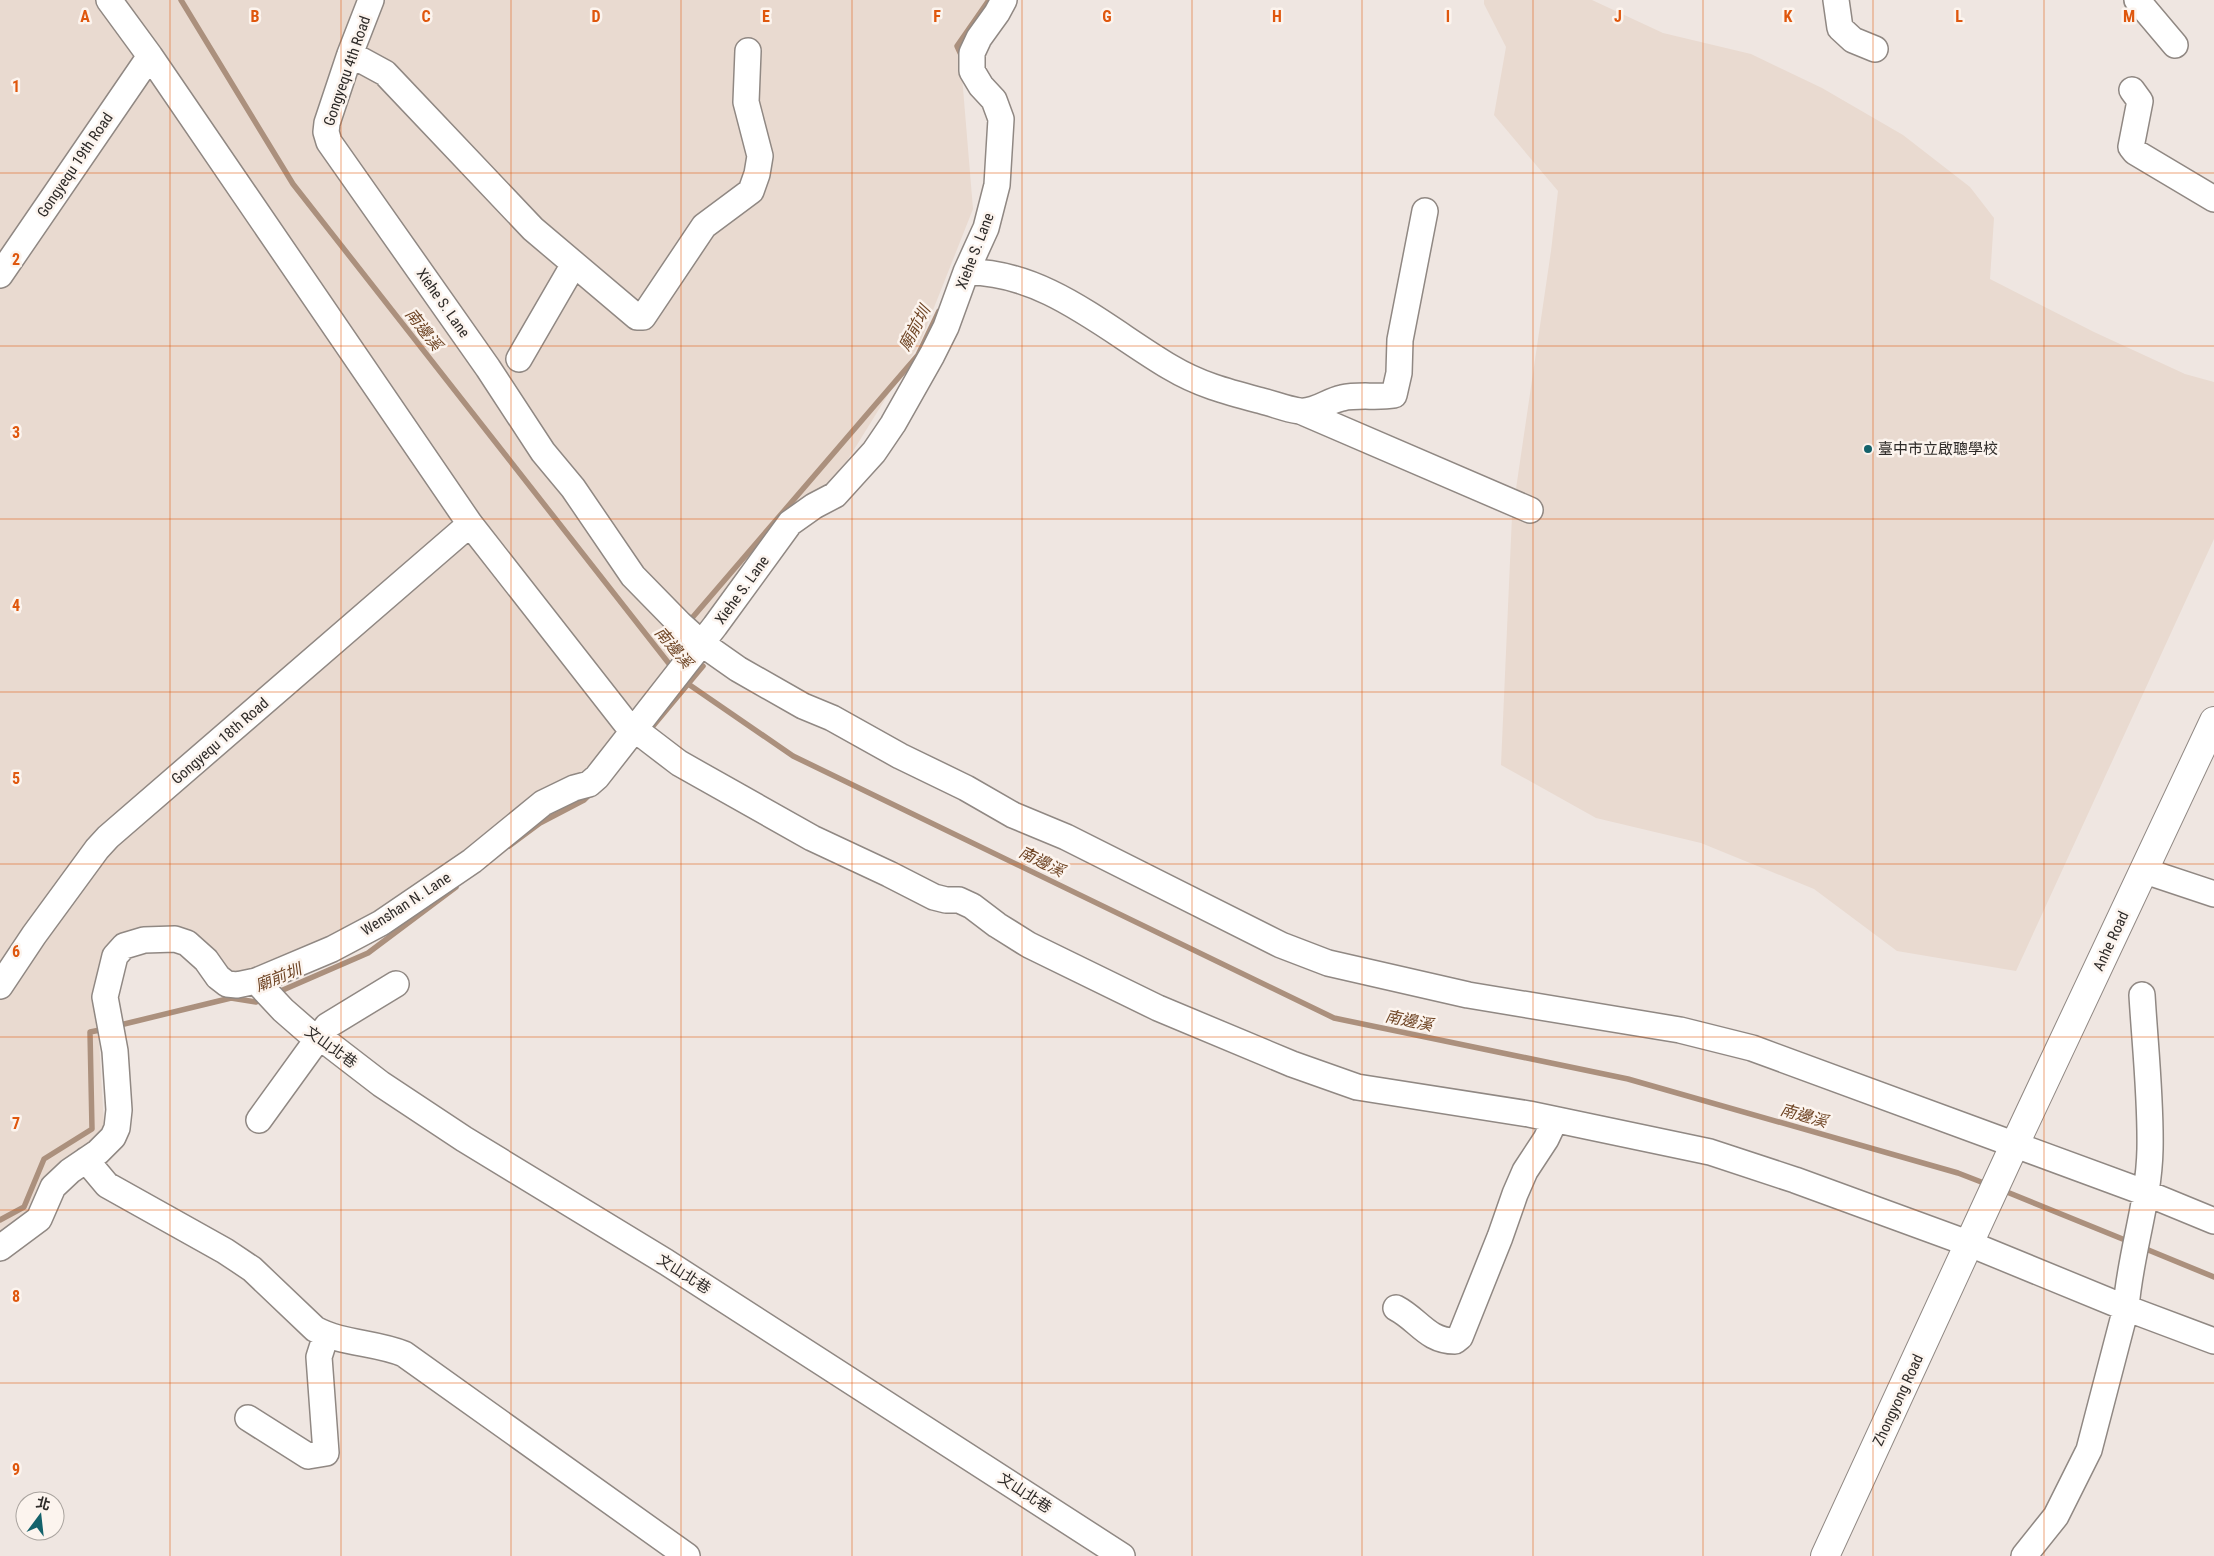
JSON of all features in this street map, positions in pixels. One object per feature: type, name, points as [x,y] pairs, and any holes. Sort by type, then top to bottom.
[{"type":"main road","name":"Anhe Road","points":[[1970,1244],[2011,1152],[2214,721]]},
{"type":"main road","name":"Zhongyong Road","points":[[1825,1556],[1970,1244]]},
{"type":"street","points":[[109,0],[150,56],[470,524],[632,730],[645,737],[687,768],[812,838],[934,897],[946,900],[959,900],[972,906],[997,925],[1029,945],[1158,1008],[1292,1064],[1357,1087],[1555,1120],[1710,1152],[1795,1180],[2127,1299],[2214,1341]]},
{"type":"street","name":"Gongyequ 4th Road","points":[[329,142],[326,132],[327,123],[350,54],[371,0]]},
{"type":"street","name":"Xiehe S. Lane","points":[[329,142],[488,368],[543,452],[573,488],[633,576],[701,643],[790,523],[814,506],[835,495],[874,452],[893,424],[946,327],[966,272],[986,228],[997,185],[1001,119],[994,100],[981,86],[972,71],[972,53],[979,38],[1004,0]]},
{"type":"street","points":[[1836,0],[1840,28],[1853,40],[1875,50]]},
{"type":"street","points":[[2137,0],[2174,46]]},
{"type":"street","points":[[350,54],[385,73],[533,229],[637,317],[643,317],[704,226],[751,191],[757,174],[760,156],[746,102],[748,50]]},
{"type":"street","name":"Gongyequ 19th Road","points":[[0,275],[150,56]]},
{"type":"street","points":[[2132,90],[2140,101],[2131,146],[2135,152],[2214,199]]},
{"type":"street","points":[[1300,411],[1323,407],[1340,398],[1394,395],[1399,373],[1400,340],[1425,210]]},
{"type":"street","points":[[519,360],[574,264]]},
{"type":"street","points":[[966,272],[984,272],[1034,284],[1069,303],[1171,368],[1209,387],[1300,411],[1530,510]]},
{"type":"street","name":"Gongyequ 18th Road","points":[[0,986],[34,934],[108,837],[470,524]]},
{"type":"street","points":[[701,643],[738,669],[803,706],[832,718],[900,756],[966,788],[1013,815],[1066,837],[1281,945],[1328,963],[1468,995],[1680,1030],[1743,1046],[1793,1062],[2011,1152],[2214,1221]]},
{"type":"street","name":"Wenshan N. Lane","points":[[0,1248],[39,1219],[53,1187],[98,1152],[113,1137],[117,1128],[119,1110],[115,1051],[105,997],[115,956],[124,946],[144,940],[175,939],[187,943],[206,960],[218,977],[227,984],[236,985],[256,981],[332,948],[381,923],[472,861],[543,803],[574,788],[589,784],[597,777],[701,643]]},
{"type":"street","points":[[2145,871],[2214,894]]},
{"type":"street","name":"文山北巷","points":[[256,981],[289,1016],[314,1037],[320,1037],[381,1084],[464,1139],[666,1262],[1122,1556]]},
{"type":"street","points":[[258,1120],[327,1026],[396,984]]},
{"type":"street","points":[[2024,1556],[2056,1516],[2089,1450],[2127,1299],[2145,1199],[2150,1148],[2142,995]]},
{"type":"street","points":[[1396,1308],[1436,1339],[1456,1341],[1460,1337],[1525,1171],[1546,1139],[1555,1120]]},
{"type":"street","points":[[86,1160],[107,1185],[225,1251],[252,1269],[315,1330],[326,1335],[390,1349],[404,1354],[687,1556]]},
{"type":"street","points":[[248,1418],[308,1456],[326,1453],[319,1357],[326,1335]]},
{"type":"shaded area","points":[[0,0],[989,0],[961,64],[973,209],[920,343],[842,469],[594,775],[363,932],[229,984],[194,945],[118,938],[96,991],[104,1124],[98,1144],[27,1222],[0,1242]]},
{"type":"shaded area","name":"臺中市立啟聰學校","points":[[1484,0],[1592,0],[1663,33],[1751,54],[1822,88],[1903,135],[1970,187],[1994,218],[1990,279],[2094,332],[2185,374],[2214,382],[2214,539],[2016,971],[1897,951],[1814,889],[1701,843],[1596,818],[1501,765],[1512,516],[1558,191],[1494,115],[1506,47],[1484,4]]},
{"type":"waterway","name":"南邊溪","points":[[181,0],[293,184],[674,670]]},
{"type":"waterway","name":"廟前圳","points":[[963,59],[957,46],[989,0]]},
{"type":"waterway","name":"廟前圳","points":[[692,618],[918,355],[939,311]]},
{"type":"waterway","name":"廟前圳","points":[[648,732],[703,666]]},
{"type":"waterway","name":"南邊溪","points":[[681,679],[793,756],[1334,1018],[1628,1079],[1958,1173],[1989,1185]]},
{"type":"waterway","name":"廟前圳","points":[[509,846],[540,823],[584,800],[591,793]]},
{"type":"waterway","name":"廟前圳","points":[[276,993],[368,953],[456,887]]},
{"type":"waterway","name":"廟前圳","points":[[116,1026],[231,998],[256,1002],[263,999]]},
{"type":"waterway","name":"廟前圳","points":[[0,1220],[24,1207],[44,1159],[92,1129],[90,1032],[105,1029]]},
{"type":"waterway","name":"南邊溪","points":[[2002,1190],[2130,1242]]},
{"type":"waterway","name":"南邊溪","points":[[2141,1247],[2214,1277]]},
{"type":"place","name":"臺中市立啟聰學校","points":[[1868,449]]}]
